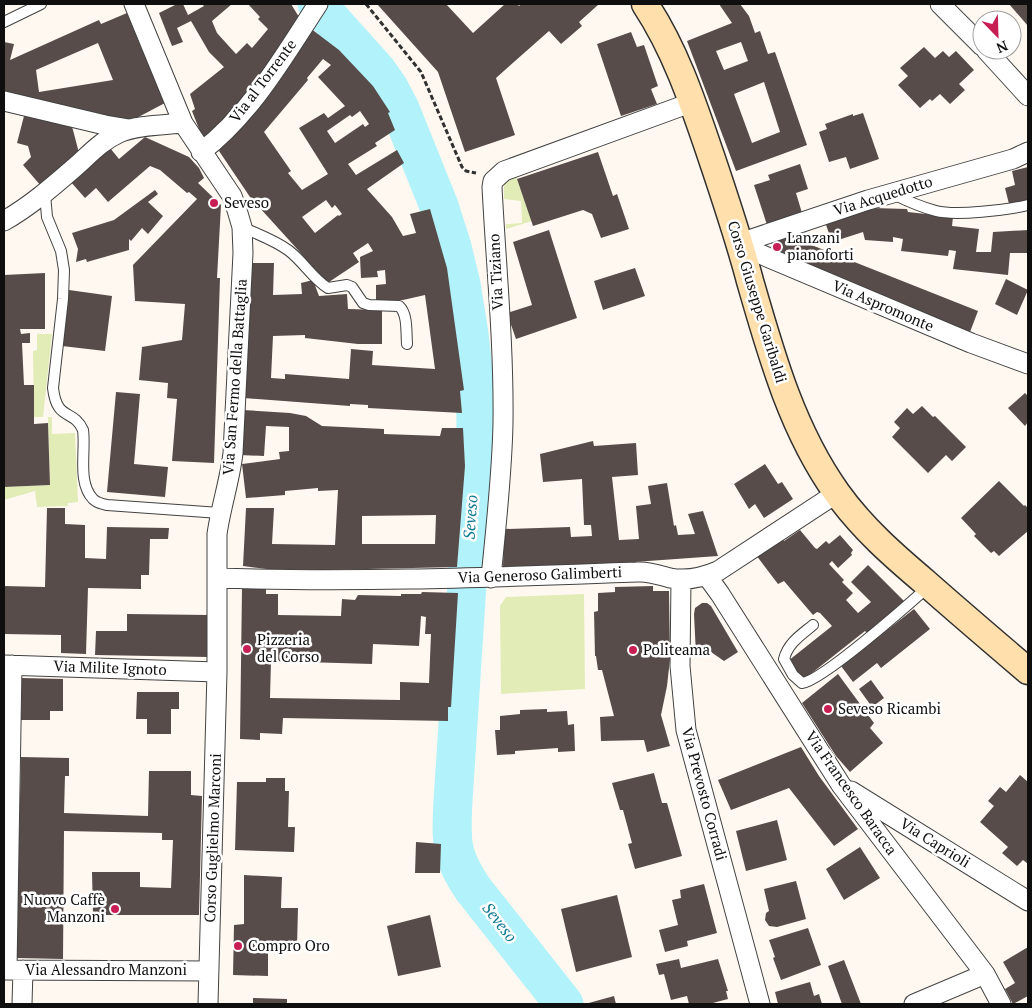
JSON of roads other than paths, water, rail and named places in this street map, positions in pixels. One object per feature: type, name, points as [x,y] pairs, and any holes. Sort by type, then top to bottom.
[{"type":"main road","name":"Corso Giuseppe Garibaldi","points":[[645,4],[659,25],[676,58],[693,102],[740,244],[772,359],[802,433],[837,493],[875,537],[929,586],[1028,670]]},
{"type":"street","name":"Via San Fermo della Battaglia","points":[[134,4],[183,123],[232,196],[238,210],[242,228],[233,452],[231,473],[220,513],[217,534],[217,672]]},
{"type":"street","name":"Via al Torrente","points":[[201,152],[224,132],[255,96],[318,4]]},
{"type":"street","points":[[940,4],[972,36]]},
{"type":"street","points":[[995,60],[1028,96]]},
{"type":"street","points":[[4,101],[129,129]]},
{"type":"street","name":"Via Tiziano","points":[[486,578],[501,474],[503,421],[493,181],[504,171],[693,102]]},
{"type":"street","points":[[4,221],[22,211],[45,194],[104,141],[129,129],[183,123]]},
{"type":"street","name":"Via Acquedotto","points":[[740,244],[830,212],[890,193],[1013,159],[1028,152]]},
{"type":"street","name":"Via Aspromonte","points":[[740,244],[971,343],[1028,364]]},
{"type":"street","name":"Via Generoso Galimberti","points":[[217,578],[310,580],[486,578],[641,572],[681,579],[707,576],[718,571],[837,493]]},
{"type":"street","name":"Via Francesco Baracca","points":[[707,576],[841,785],[984,974],[1001,1004]]},
{"type":"street","name":"Via Prevosto Corradi","points":[[681,579],[680,666],[686,730],[760,1004]]},
{"type":"street","points":[[8,665],[11,970],[22,1004]]},
{"type":"street","name":"Via Milite Ignoto","points":[[8,665],[217,672]]},
{"type":"street","name":"Corso Guglielmo Marconi","points":[[208,1004],[217,672]]},
{"type":"street","name":"Via Caprioli","points":[[841,785],[1028,901]]},
{"type":"street","name":"Via Alessandro Manzoni","points":[[11,970],[209,971]]},
{"type":"street","points":[[914,1004],[984,974]]},
{"type":"lane","points":[[4,22],[41,4]]},
{"type":"lane","points":[[890,193],[938,212],[974,212],[1028,205]]},
{"type":"lane","points":[[45,194],[47,217],[61,251],[64,270],[63,299],[53,388],[54,399],[63,413],[76,419],[83,430],[86,490],[94,500],[107,506],[220,513]]},
{"type":"lane","points":[[242,228],[269,239],[288,250],[328,288],[352,286],[363,303],[399,306],[403,309],[405,316],[407,344]]},
{"type":"lane","points":[[813,625],[792,642],[786,651],[784,659],[793,675],[802,683],[813,680],[929,586]]},
{"type":"waterway","name":"Seveso","points":[[317,4],[377,71],[389,88],[400,109],[439,206],[452,247],[461,284],[469,334],[475,386],[476,424],[452,837],[460,867],[473,889],[564,1004]]},
{"type":"place","name":"Seveso","points":[[214,203]]},
{"type":"place","name":"Lanzani pianoforti","points":[[777,247]]},
{"type":"place","name":"Pizzeria del Corso","points":[[247,649]]},
{"type":"place","name":"Politeama","points":[[633,650]]},
{"type":"place","name":"Seveso Ricambi","points":[[828,709]]},
{"type":"place","name":"Nuovo Caffè Manzoni","points":[[115,909]]},
{"type":"place","name":"Compro Oro","points":[[238,946]]}]
